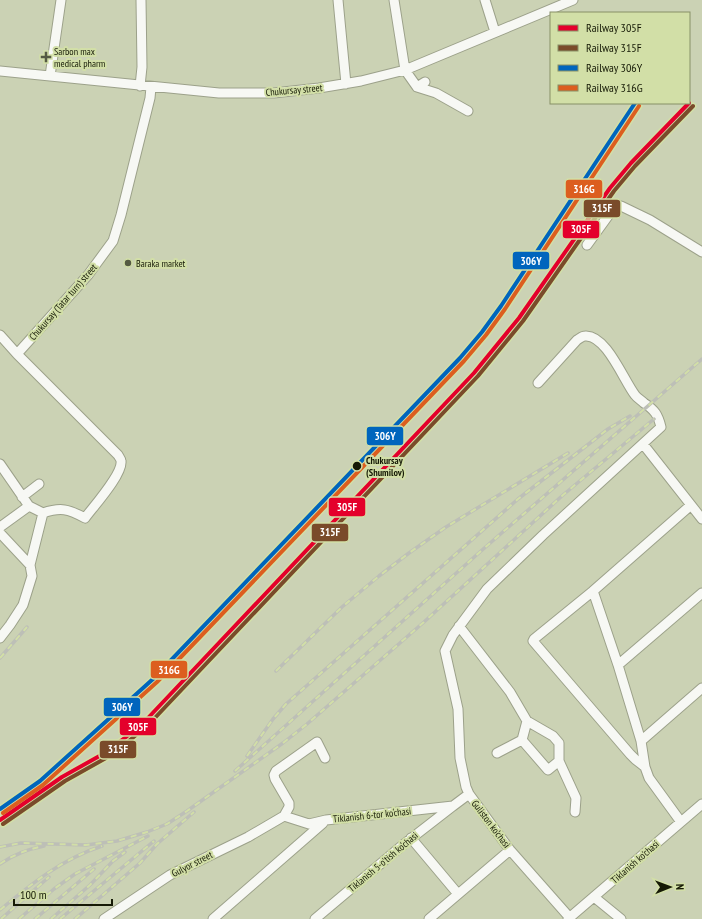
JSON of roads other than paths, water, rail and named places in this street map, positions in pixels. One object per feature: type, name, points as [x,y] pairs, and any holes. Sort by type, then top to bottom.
[{"type":"street","points":[[50,76],[62,0]]},
{"type":"street","points":[[140,86],[142,67],[141,0]]},
{"type":"street","points":[[338,0],[346,84]]},
{"type":"street","points":[[394,0],[405,70],[421,85],[468,111]]},
{"type":"street","points":[[484,0],[494,32]]},
{"type":"street","name":"Chukursay street","points":[[0,71],[140,86],[237,94],[280,92],[346,84],[405,70],[557,3],[574,0]]},
{"type":"street","name":"Chukursay (Tatar turn) street","points":[[17,354],[88,276],[113,241],[122,215],[150,98],[151,87]]},
{"type":"street","points":[[587,245],[613,209],[621,206],[650,220],[702,252]]},
{"type":"street","points":[[0,335],[17,354],[118,455],[121,461],[120,467],[110,487],[85,518],[72,511],[54,509],[43,513],[28,506],[0,464]]},
{"type":"street","name":"Guliston ko'chasi","points":[[538,383],[577,340],[584,336],[592,337],[599,341],[608,350],[636,397],[647,404],[659,415],[661,427],[543,535],[487,589],[453,635],[446,651],[458,708],[460,758],[466,787],[469,794],[510,850],[569,918]]},
{"type":"street","points":[[643,444],[702,519]]},
{"type":"street","points":[[22,497],[39,484]]},
{"type":"street","points":[[645,767],[630,754],[534,641],[534,639],[593,591],[691,505]]},
{"type":"street","points":[[0,527],[28,506]]},
{"type":"street","points":[[0,638],[23,605],[32,576],[30,565],[43,513]]},
{"type":"street","points":[[0,533],[30,565]]},
{"type":"street","points":[[593,591],[618,665],[641,741],[645,767],[652,783],[681,822]]},
{"type":"street","points":[[618,665],[702,593]]},
{"type":"street","points":[[461,623],[510,692],[527,721],[553,736],[559,743],[559,761],[576,798],[576,812]]},
{"type":"street","points":[[641,741],[702,688]]},
{"type":"street","points":[[497,753],[522,740],[527,721]]},
{"type":"street","points":[[522,740],[548,770],[559,761]]},
{"type":"street","points":[[325,758],[317,742],[276,771],[274,775],[275,780],[289,803],[289,807],[284,816],[309,824],[326,820]]},
{"type":"street","points":[[453,806],[469,794]]},
{"type":"street","name":"Tiklanish ko'chasi","points":[[569,918],[702,804]]},
{"type":"street","name":"Tiklanish 6-tor ko‘chasi","points":[[213,919],[326,820],[453,806]]},
{"type":"street","name":"Tiklanish 5-o'tish ko‘chasi","points":[[315,919],[411,838],[453,806]]},
{"type":"street","name":"Gulyor street","points":[[104,919],[170,875],[248,837],[284,816]]},
{"type":"street","points":[[411,838],[458,894]]},
{"type":"street","points":[[429,919],[510,850]]},
{"type":"street","points":[[594,897],[621,919]]},
{"type":"railway","points":[[235,771],[481,551],[702,359]]},
{"type":"railway","points":[[247,756],[273,719],[286,704],[518,499],[608,429],[630,416]]},
{"type":"railway","points":[[0,847],[21,843],[86,845],[117,841],[167,824],[187,811],[283,743],[307,724],[424,622],[563,495],[654,419]]},
{"type":"railway","points":[[276,671],[342,607],[409,553],[446,527],[568,453]]},
{"type":"railway","points":[[0,658],[27,627]]},
{"type":"railway","points":[[75,919],[140,863],[157,844],[194,812]]},
{"type":"railway","points":[[19,919],[54,889],[75,874],[148,836]]},
{"type":"railway","points":[[60,919],[154,841]]},
{"type":"railway","points":[[0,864],[21,853],[44,846]]},
{"type":"railway","points":[[0,910],[23,891],[60,865],[87,851],[102,846]]},
{"type":"railway","points":[[51,919],[90,885],[113,861],[125,852]]},
{"type":"railway","points":[[35,919],[94,869]]},
{"type":"railway","points":[[1,919],[49,877]]},
{"type":"rail line","name":"306Y","points":[[0,809],[40,781],[153,679],[460,358],[501,306],[634,104]]},
{"type":"rail line","name":"305F","points":[[0,820],[62,777],[103,754],[148,718],[474,373],[519,318],[610,188],[631,163],[688,104]]},
{"type":"rail line","name":"316G","points":[[3,813],[43,785],[157,682],[464,361],[505,309],[639,106]]},
{"type":"rail line","name":"315F","points":[[3,824],[65,781],[106,758],[152,721],[478,376],[523,321],[614,191],[635,166],[693,106]]},
{"type":"place","name":"Sarbon max medical pharm","points":[[46,57]]},
{"type":"place","name":"Baraka market","points":[[128,263]]},
{"type":"place","name":"Chukursay (Shumilov)","points":[[357,466]]}]
